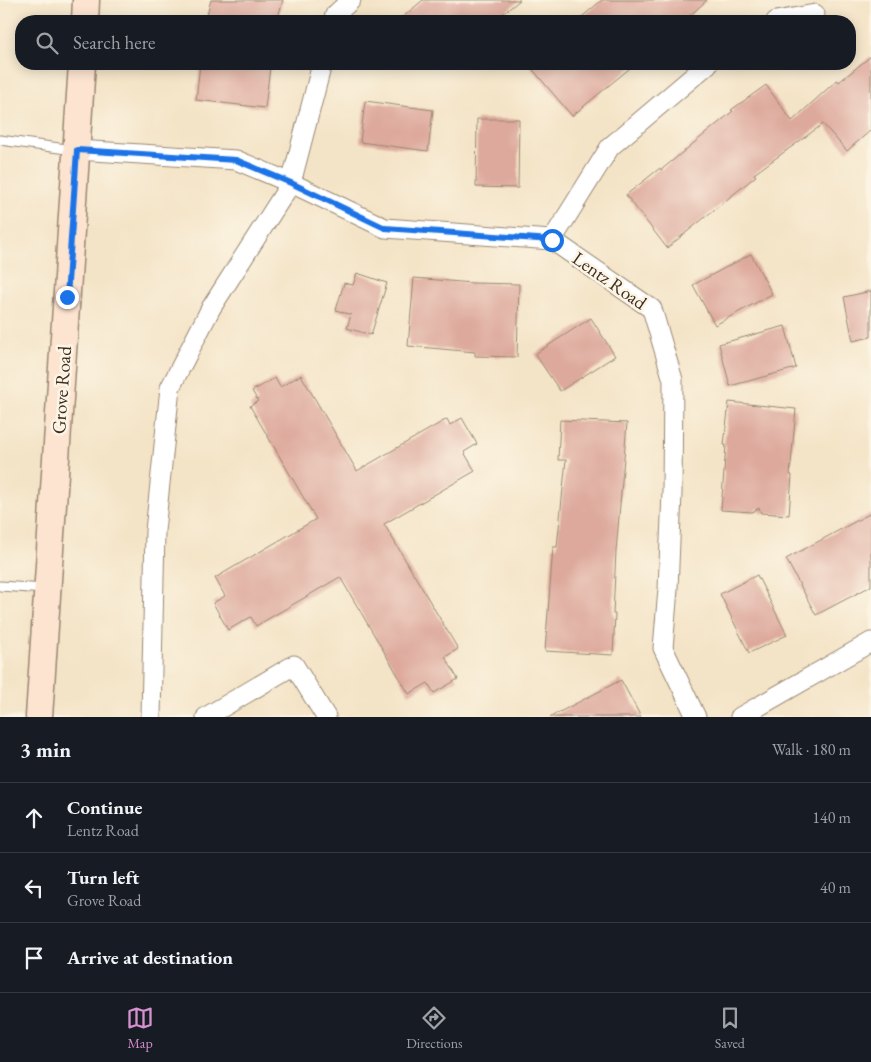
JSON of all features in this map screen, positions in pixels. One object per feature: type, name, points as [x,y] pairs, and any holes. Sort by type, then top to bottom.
[{"type":"main road","points":[[85,15],[86,0]]},
{"type":"main road","name":"Grove Road","points":[[39,717],[82,70]]},
{"type":"street","points":[[335,15],[351,0]]},
{"type":"street","points":[[809,15],[815,14]]},
{"type":"street","points":[[151,717],[155,531],[170,388],[211,308],[291,183],[320,70]]},
{"type":"street","points":[[77,150],[236,160],[291,183],[385,228],[552,240],[610,147],[701,70]]},
{"type":"street","name":"Lentz Road","points":[[552,240],[652,309],[672,380],[672,493],[668,589],[663,648],[696,717]]},
{"type":"street","points":[[740,717],[871,642]]},
{"type":"street","points":[[206,717],[294,665],[326,717]]},
{"type":"lane","points":[[0,140],[77,150]]},
{"type":"lane","points":[[0,586],[48,589]]},
{"type":"building","points":[[211,0],[283,0],[279,15],[207,15]]},
{"type":"building","points":[[423,0],[520,0],[501,15],[405,15]]},
{"type":"building","points":[[602,0],[707,0],[691,15],[584,15]]},
{"type":"building","points":[[871,56],[871,130],[847,151],[823,124],[754,174],[756,176],[667,248],[626,195],[660,168],[661,170],[733,111],[731,110],[766,85],[792,121],[837,80],[839,82]]},
{"type":"building","points":[[199,70],[270,70],[265,108],[196,100]]},
{"type":"building","points":[[533,70],[628,70],[572,116]]},
{"type":"building","points":[[365,101],[433,110],[428,151],[360,142]]},
{"type":"building","points":[[477,119],[519,119],[518,188],[476,187]]},
{"type":"building","points":[[751,254],[772,294],[715,325],[693,285]]},
{"type":"building","points":[[357,273],[387,283],[371,335],[347,328],[351,315],[336,310],[344,283],[353,285]]},
{"type":"building","points":[[414,278],[472,283],[519,284],[517,357],[475,356],[475,352],[408,346]]},
{"type":"building","points":[[871,291],[871,337],[853,341],[844,297]]},
{"type":"building","points":[[591,318],[615,356],[560,391],[535,354]]},
{"type":"building","points":[[785,326],[796,368],[730,386],[719,344]]},
{"type":"building","points":[[301,375],[357,471],[447,419],[450,425],[462,418],[477,444],[464,452],[475,471],[384,524],[458,649],[445,657],[458,679],[434,693],[428,683],[409,694],[340,577],[256,626],[251,617],[228,630],[213,603],[225,596],[215,578],[316,519],[250,406],[258,401],[252,391],[275,378],[280,387]]},
{"type":"building","points":[[729,402],[796,409],[790,475],[792,475],[789,515],[761,513],[759,508],[752,512],[721,510],[726,445],[724,445]]},
{"type":"building","points":[[560,420],[627,423],[616,551],[613,655],[545,651],[553,547],[557,547],[566,460],[558,460]]},
{"type":"building","points":[[871,513],[871,586],[816,615],[786,559]]},
{"type":"building","points":[[757,575],[787,635],[749,653],[720,594]]},
{"type":"building","points":[[621,680],[641,717],[550,717]]},
{"type":"route","points":[[67,297],[77,150],[236,160],[291,183],[385,228],[552,240]]}]
